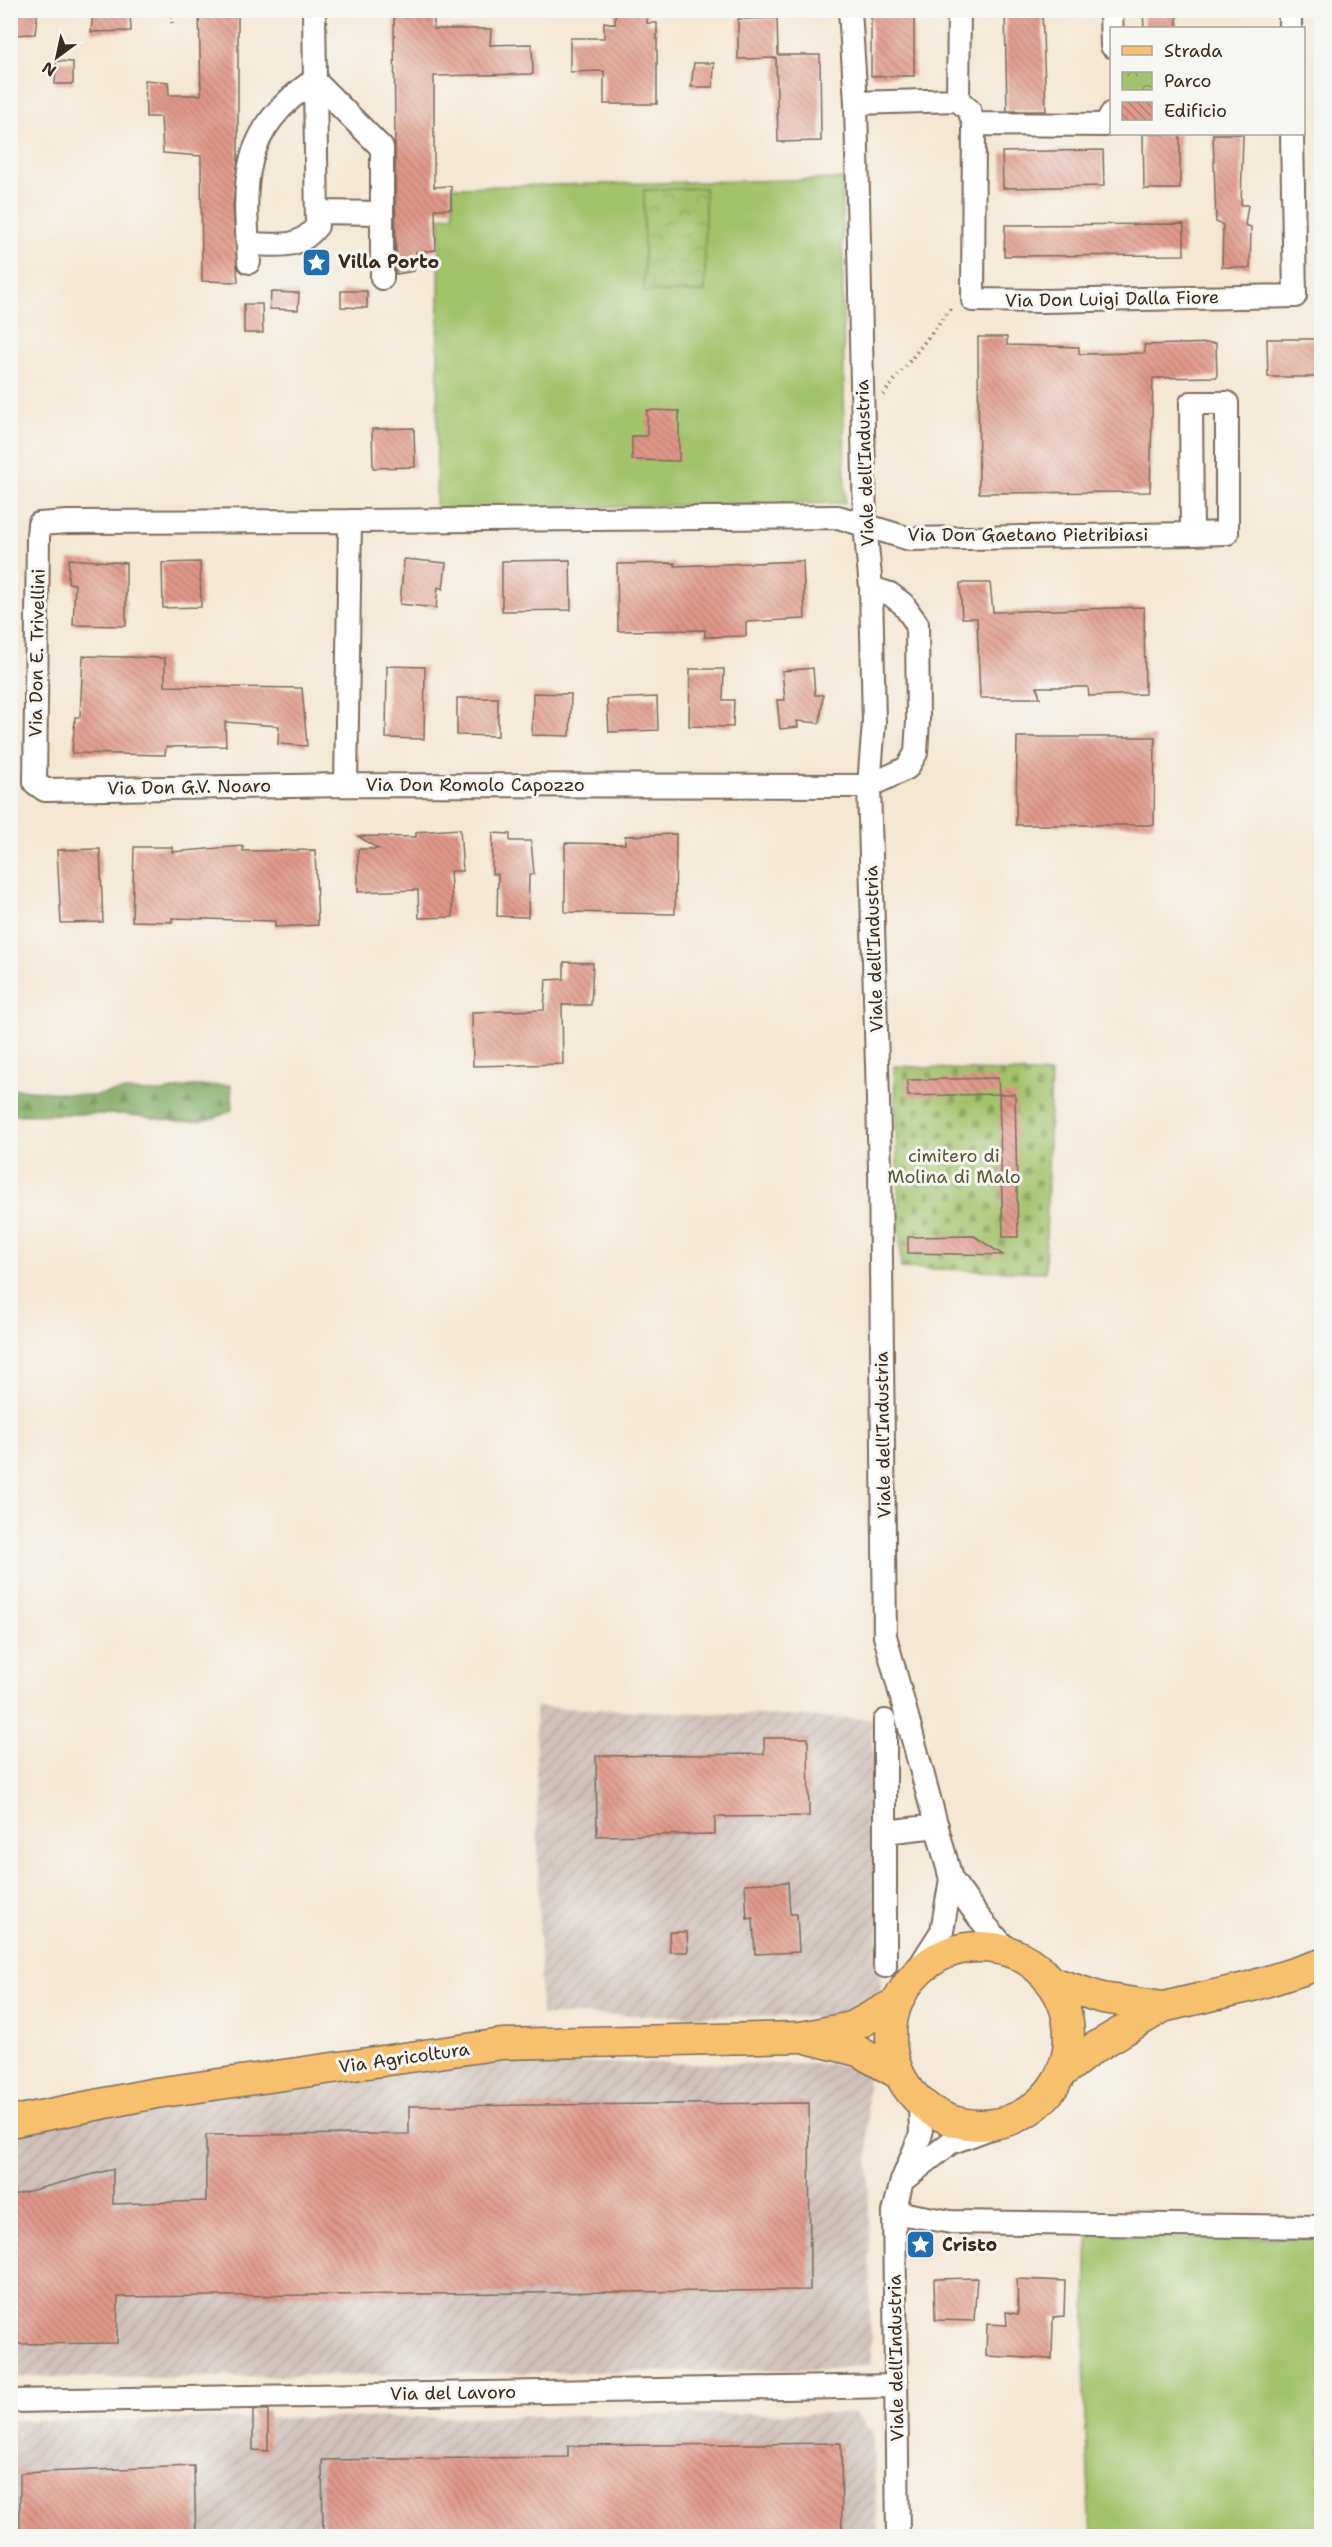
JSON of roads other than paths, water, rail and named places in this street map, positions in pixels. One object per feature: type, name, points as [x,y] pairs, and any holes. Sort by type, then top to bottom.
[{"type":"main road","name":"Viale dell'Industria","points":[[983,1946],[1008,1951],[1032,1963],[1052,1982],[1064,2003],[1069,2026],[1069,2049],[1063,2072],[1051,2091],[1035,2107],[1016,2119],[991,2125],[966,2124],[941,2117],[920,2103],[899,2074],[891,2051],[896,2003],[914,1975],[934,1959],[957,1949],[983,1946]]},
{"type":"main road","points":[[1063,2072],[1094,2048],[1163,2007],[1249,1987],[1322,1964]]},
{"type":"main road","points":[[1052,1982],[1102,1998],[1163,2007]]},
{"type":"main road","name":"Via Agricoltura","points":[[10,2122],[156,2093],[502,2044],[801,2037],[852,2027],[896,2003]]},
{"type":"main road","name":"Via Agricoltura","points":[[801,2037],[858,2051],[899,2074]]},
{"type":"street","points":[[314,10],[317,226],[306,240],[248,253],[250,158],[261,131],[287,99],[314,80]]},
{"type":"street","name":"Viale dell'Industria","points":[[850,10],[856,103],[865,524],[871,588],[874,722],[869,786],[880,1170],[885,1636],[951,1879],[980,1919],[1008,1951]]},
{"type":"street","points":[[958,10],[958,100]]},
{"type":"street","points":[[1111,10],[1111,27]]},
{"type":"street","points":[[1290,10],[1290,27]]},
{"type":"street","points":[[314,80],[382,148],[382,278]]},
{"type":"street","points":[[856,103],[958,100],[969,110],[974,124],[1104,125],[1110,116]]},
{"type":"street","name":"Via Don Luigi Dalla Fiore","points":[[974,124],[973,300],[1041,302],[1295,296],[1292,135]]},
{"type":"street","points":[[316,212],[382,213]]},
{"type":"street","name":"Via Don Gaetano Pietribiasi","points":[[865,524],[910,539],[1192,534],[1227,533],[1227,403],[1191,403],[1192,534]]},
{"type":"street","points":[[350,521],[838,517],[865,524]]},
{"type":"street","name":"Via Don E. Trivellini","points":[[35,783],[39,524],[350,521]]},
{"type":"street","name":"Via Don Romolo Capozzo","points":[[350,521],[346,785],[869,786]]},
{"type":"street","points":[[869,786],[907,768],[916,753],[918,720],[917,624],[903,604],[890,594],[871,588]]},
{"type":"street","name":"Via Don G.V. Noaro","points":[[35,783],[45,790],[346,785]]},
{"type":"street","points":[[885,1721],[885,1965]]},
{"type":"street","points":[[885,1832],[937,1826]]},
{"type":"street","name":"Viale dell'Industria","points":[[914,1975],[942,1931],[951,1879]]},
{"type":"street","name":"Viale dell'Industria","points":[[898,2536],[894,2212],[902,2181],[921,2133],[920,2103]]},
{"type":"street","name":"Viale dell'Industria","points":[[902,2181],[950,2143],[1016,2119]]},
{"type":"street","points":[[894,2212],[951,2222],[1322,2227]]},
{"type":"street","name":"Via del Lavoro","points":[[10,2401],[896,2386]]},
{"type":"place","name":"Villa Porto","points":[[317,262]]},
{"type":"place","name":"Cristo","points":[[921,2245]]},
{"type":"park label","name":"cimitero di Molina di Malo","points":[[954,1166]]}]
